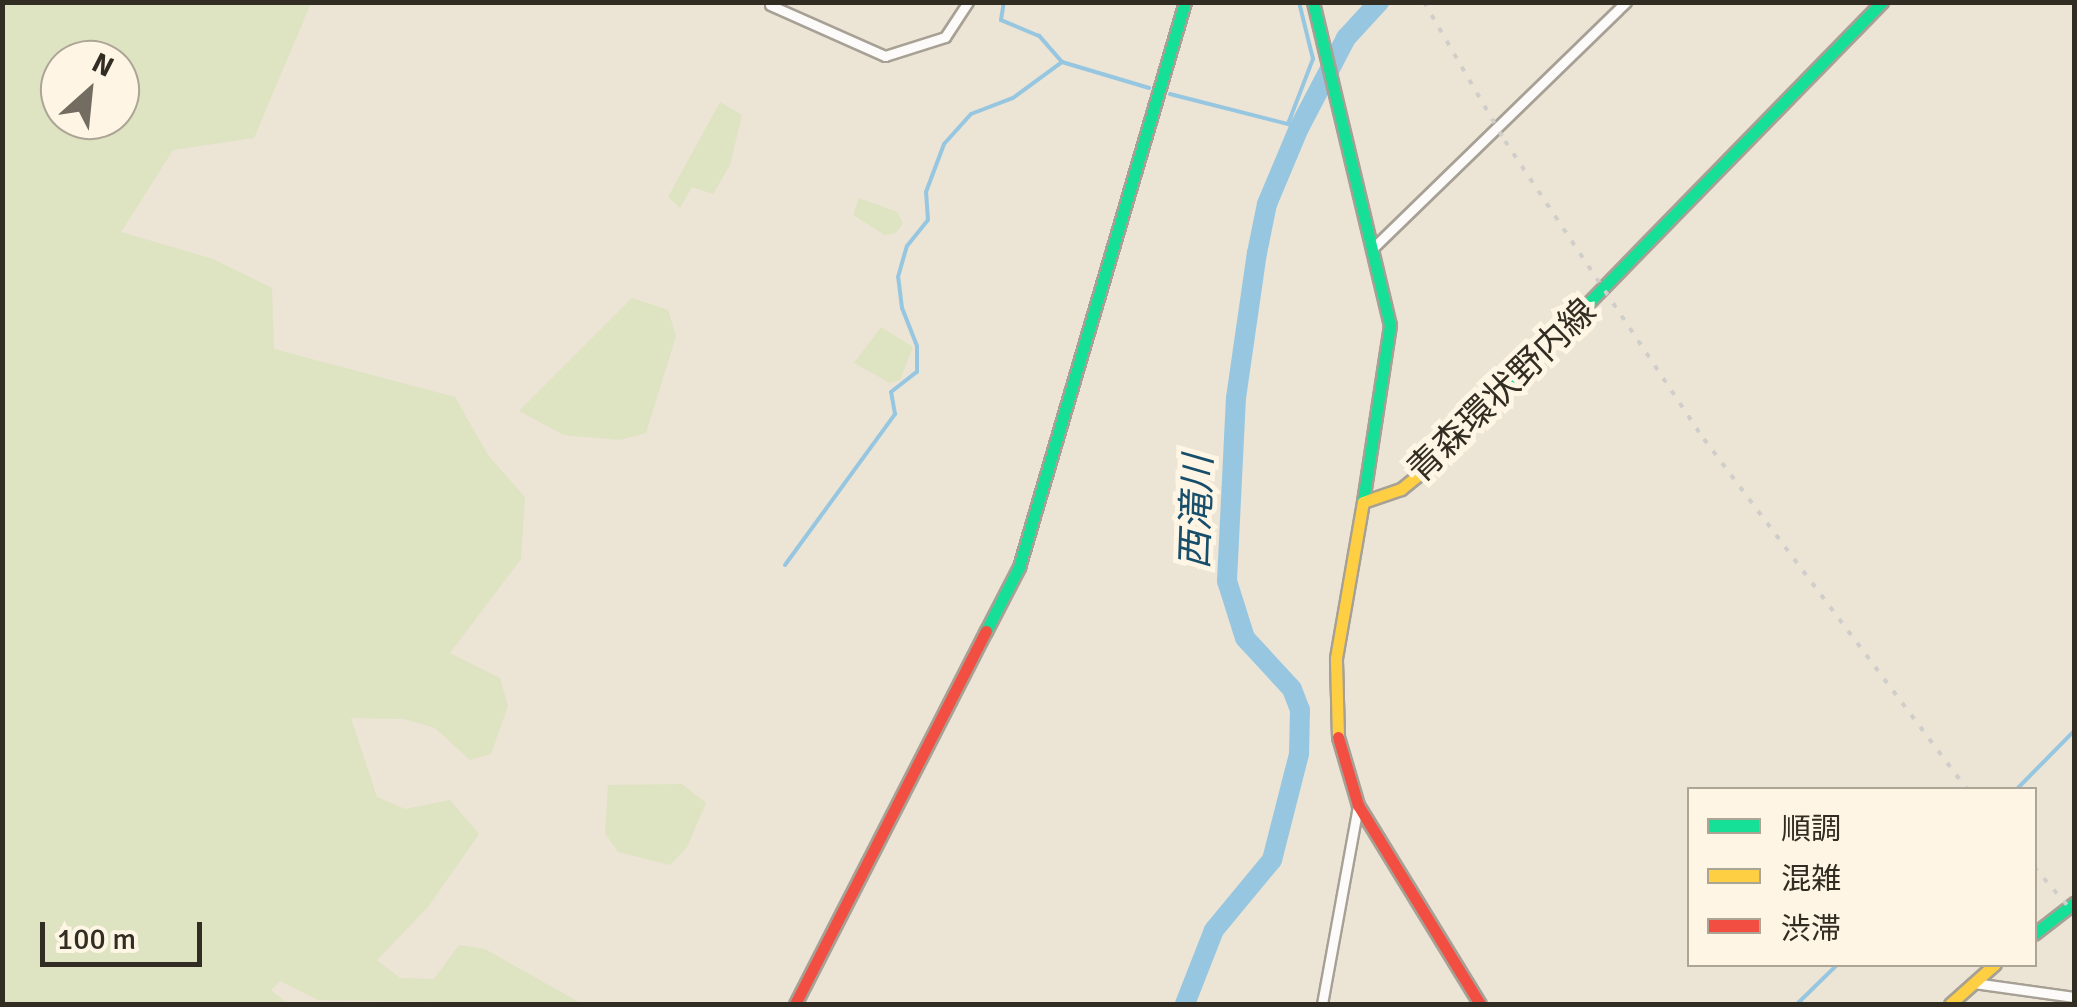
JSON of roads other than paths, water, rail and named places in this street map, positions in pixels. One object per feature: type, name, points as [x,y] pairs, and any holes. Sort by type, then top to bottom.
[{"type":"street","points":[[770,6],[886,56],[944,36],[968,2]]},
{"type":"street","points":[[795,1004],[1019,568],[1185,2]]},
{"type":"street","points":[[1312,2],[1373,248],[1390,344],[1344,595],[1335,702],[1358,805],[1480,1004]]},
{"type":"street","points":[[1373,248],[1626,2]]},
{"type":"street","name":"青森環状野内線","points":[[1363,502],[1401,489],[1432,462],[1882,2]]},
{"type":"street","points":[[1322,1004],[1358,805]]},
{"type":"street","points":[[2037,932],[2074,904]]},
{"type":"street","points":[[1950,1004],[1993,967]]},
{"type":"street","points":[[1974,983],[2074,997]]},
{"type":"waterway","points":[[785,565],[895,414],[891,392],[917,372],[917,346],[902,308],[898,277],[907,246],[928,220],[926,192],[944,144],[971,114],[1013,98],[1062,62],[1039,36],[1001,20],[1004,2]]},
{"type":"waterway","points":[[1299,2],[1313,59],[1288,124],[1299,128]]},
{"type":"waterway","name":"西滝川","points":[[1185,1004],[1214,930],[1272,860],[1299,754],[1300,710],[1292,689],[1245,638],[1227,581],[1236,398],[1257,253],[1267,204],[1299,128],[1346,38],[1379,2]]},
{"type":"waterway","points":[[1062,62],[1149,88]]},
{"type":"waterway","points":[[1170,94],[1288,124]]},
{"type":"waterway","points":[[2019,787],[2074,731]]},
{"type":"waterway","points":[[1797,1004],[1835,967]]},
{"type":"railway","points":[[1424,2],[1505,141],[1704,439],[1966,787]]},
{"type":"railway","points":[[2037,870],[2074,913]]}]
